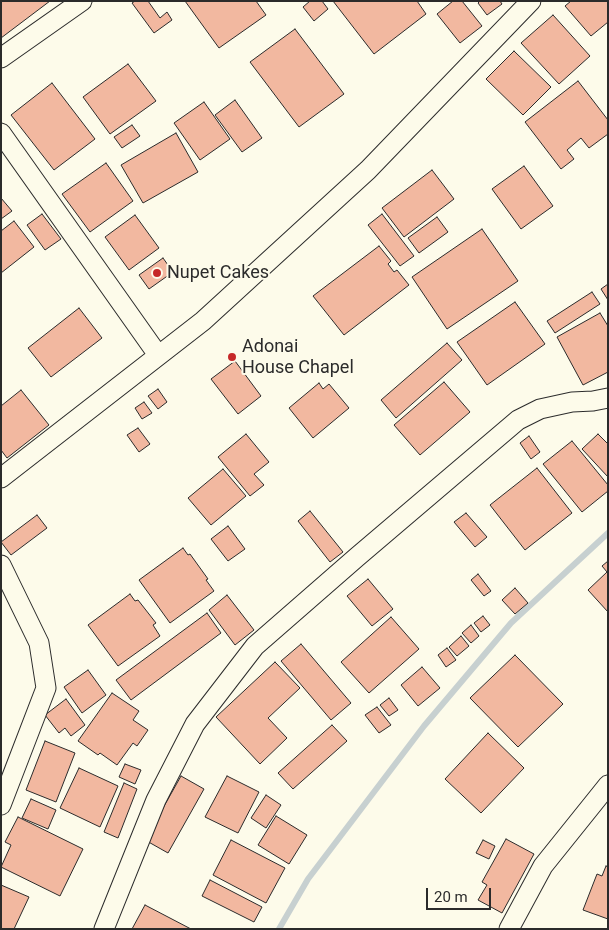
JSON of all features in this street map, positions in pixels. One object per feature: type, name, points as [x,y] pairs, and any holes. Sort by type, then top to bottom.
[{"type":"street","points":[[1,58],[82,1]]},
{"type":"street","points":[[1,478],[203,321],[368,170],[531,1]]},
{"type":"street","points":[[1,133],[158,355]]},
{"type":"street","points":[[104,929],[156,800],[196,724],[255,646],[357,556],[518,420],[540,409],[572,402],[608,398]]},
{"type":"street","points":[[1,565],[40,643],[46,688],[1,805]]},
{"type":"street","points":[[509,929],[543,866],[608,785]]},
{"type":"building","points":[[1,1],[50,1],[1,38]]},
{"type":"building","points":[[135,1],[148,1],[160,18],[167,12],[172,20],[154,33],[132,3]]},
{"type":"building","points":[[185,1],[256,1],[266,15],[219,48]]},
{"type":"building","points":[[310,1],[322,1],[328,9],[314,21],[303,7]]},
{"type":"building","points":[[333,1],[417,1],[426,14],[374,54]]},
{"type":"building","points":[[453,1],[462,1],[482,26],[460,43],[437,14]]},
{"type":"building","points":[[480,1],[500,1],[502,4],[487,15],[478,3]]},
{"type":"building","points":[[571,1],[608,1],[608,22],[591,36],[565,6]]},
{"type":"building","points":[[553,15],[590,56],[559,84],[521,43]]},
{"type":"building","points":[[295,29],[344,94],[299,127],[250,62]]},
{"type":"building","points":[[514,51],[551,87],[523,115],[486,79]]},
{"type":"building","points":[[128,64],[156,101],[110,134],[83,97]]},
{"type":"building","points":[[578,81],[608,120],[608,134],[589,148],[581,138],[567,150],[574,159],[561,169],[525,122]]},
{"type":"building","points":[[52,83],[95,139],[54,170],[11,115]]},
{"type":"building","points":[[235,100],[262,138],[242,152],[215,115]]},
{"type":"building","points":[[204,102],[230,139],[200,160],[174,123]]},
{"type":"building","points":[[132,125],[140,136],[122,148],[114,137]]},
{"type":"building","points":[[176,133],[198,172],[143,203],[121,165]]},
{"type":"building","points":[[106,163],[133,201],[90,232],[62,194]]},
{"type":"building","points":[[524,166],[553,206],[521,229],[492,189]]},
{"type":"building","points":[[432,170],[454,199],[404,237],[382,208]]},
{"type":"building","points":[[1,198],[12,211],[1,219]]},
{"type":"building","points":[[42,214],[61,239],[45,250],[27,225]]},
{"type":"building","points":[[382,214],[414,256],[400,266],[368,225]]},
{"type":"building","points":[[135,215],[159,248],[129,270],[105,237]]},
{"type":"building","points":[[437,217],[448,232],[419,253],[408,238]]},
{"type":"building","points":[[14,221],[34,247],[1,273],[1,231]]},
{"type":"building","points":[[482,229],[518,281],[447,329],[412,277]]},
{"type":"building","points":[[379,246],[391,261],[388,264],[394,272],[397,270],[409,285],[344,335],[313,296]]},
{"type":"building","points":[[163,258],[173,272],[149,289],[139,275]]},
{"type":"building","points":[[608,284],[608,300],[601,289]]},
{"type":"building","points":[[592,292],[600,304],[555,333],[547,321]]},
{"type":"building","points":[[515,302],[545,344],[487,385],[457,342]]},
{"type":"building","points":[[79,308],[102,338],[51,377],[28,348]]},
{"type":"building","points":[[600,313],[608,326],[608,372],[583,385],[557,337]]},
{"type":"building","points":[[447,343],[462,360],[396,418],[381,400]]},
{"type":"building","points":[[235,361],[261,396],[238,414],[211,379]]},
{"type":"building","points":[[444,382],[470,412],[420,455],[394,425]]},
{"type":"building","points":[[319,383],[323,389],[329,384],[349,408],[313,438],[289,408]]},
{"type":"building","points":[[158,389],[167,402],[158,409],[148,396]]},
{"type":"building","points":[[21,390],[49,425],[7,458],[1,450],[1,406]]},
{"type":"building","points":[[144,402],[152,413],[142,419],[135,408]]},
{"type":"building","points":[[138,428],[150,444],[139,452],[127,435]]},
{"type":"building","points":[[246,434],[269,462],[254,474],[264,485],[250,496],[218,457]]},
{"type":"building","points":[[598,434],[608,444],[608,477],[582,449]]},
{"type":"building","points":[[529,436],[540,452],[531,459],[520,443]]},
{"type":"building","points":[[572,441],[608,485],[608,491],[582,512],[543,464]]},
{"type":"building","points":[[537,468],[572,513],[525,550],[490,505]]},
{"type":"building","points":[[223,469],[246,496],[211,525],[188,498]]},
{"type":"building","points":[[310,511],[343,552],[330,562],[298,521]]},
{"type":"building","points":[[466,513],[487,537],[475,547],[454,522]]},
{"type":"building","points":[[37,515],[47,528],[11,555],[1,542]]},
{"type":"building","points":[[228,526],[245,549],[228,561],[211,539]]},
{"type":"building","points":[[183,548],[188,555],[190,554],[214,591],[170,623],[139,580]]},
{"type":"building","points":[[608,561],[608,612],[588,590],[607,572],[602,566]]},
{"type":"building","points":[[478,574],[491,591],[484,596],[471,580]]},
{"type":"building","points":[[368,579],[393,609],[372,626],[347,596]]},
{"type":"building","points":[[515,588],[528,603],[515,614],[502,600]]},
{"type":"building","points":[[130,594],[135,601],[138,600],[156,623],[153,625],[160,636],[118,666],[88,625]]},
{"type":"building","points":[[227,595],[254,630],[235,645],[209,610]]},
{"type":"building","points":[[207,613],[221,633],[131,700],[116,680]]},
{"type":"building","points":[[483,616],[490,625],[481,632],[474,623]]},
{"type":"building","points":[[391,617],[419,649],[369,693],[341,662]]},
{"type":"building","points":[[471,625],[479,636],[471,643],[462,633]]},
{"type":"building","points":[[461,636],[469,646],[457,656],[449,647]]},
{"type":"building","points":[[301,644],[351,703],[331,720],[281,661]]},
{"type":"building","points":[[447,648],[456,660],[446,667],[438,655]]},
{"type":"building","points":[[515,655],[563,704],[518,747],[470,698]]},
{"type":"building","points":[[275,662],[300,688],[268,718],[287,738],[260,764],[216,717]]},
{"type":"building","points":[[422,667],[440,688],[418,706],[401,685]]},
{"type":"building","points":[[88,670],[106,695],[82,713],[64,687]]},
{"type":"building","points":[[112,693],[139,711],[133,720],[148,730],[137,746],[133,743],[117,765],[78,741]]},
{"type":"building","points":[[389,698],[398,710],[389,716],[380,705]]},
{"type":"building","points":[[66,699],[85,725],[71,736],[65,728],[59,733],[45,715]]},
{"type":"building","points":[[377,707],[391,725],[379,733],[365,715]]},
{"type":"building","points":[[332,725],[347,741],[293,789],[278,773]]},
{"type":"building","points":[[488,733],[524,768],[481,813],[445,779]]},
{"type":"building","points":[[45,741],[75,753],[56,802],[26,790]]},
{"type":"building","points":[[125,764],[141,770],[135,784],[119,777]]},
{"type":"building","points":[[79,768],[118,786],[100,827],[60,808]]},
{"type":"building","points":[[181,776],[204,789],[168,853],[145,840]]},
{"type":"building","points":[[227,776],[259,792],[238,833],[205,817]]},
{"type":"building","points":[[124,783],[137,789],[118,838],[104,832]]},
{"type":"building","points":[[266,795],[281,805],[266,828],[251,818]]},
{"type":"building","points":[[31,799],[56,810],[48,829],[22,818]]},
{"type":"building","points":[[276,816],[307,835],[289,864],[258,845]]},
{"type":"building","points":[[18,817],[83,849],[60,896],[1,867],[11,845],[5,842]]},
{"type":"building","points":[[506,839],[534,854],[502,913],[478,900],[487,885],[482,882]]},
{"type":"building","points":[[231,840],[285,868],[266,903],[213,875]]},
{"type":"building","points":[[483,840],[495,846],[489,859],[476,853]]},
{"type":"building","points":[[606,866],[608,867],[608,919],[583,910],[597,874],[602,876]]},
{"type":"building","points":[[210,880],[262,907],[254,922],[202,896]]},
{"type":"building","points":[[1,885],[29,897],[14,929],[1,929]]},
{"type":"building","points":[[145,905],[191,929],[132,929]]},
{"type":"waterway","points":[[279,929],[308,879],[424,726],[511,623],[608,533]]},
{"type":"place","name":"Nupet Cakes","points":[[157,273]]},
{"type":"place","name":"Adonai House Chapel","points":[[232,357]]}]
